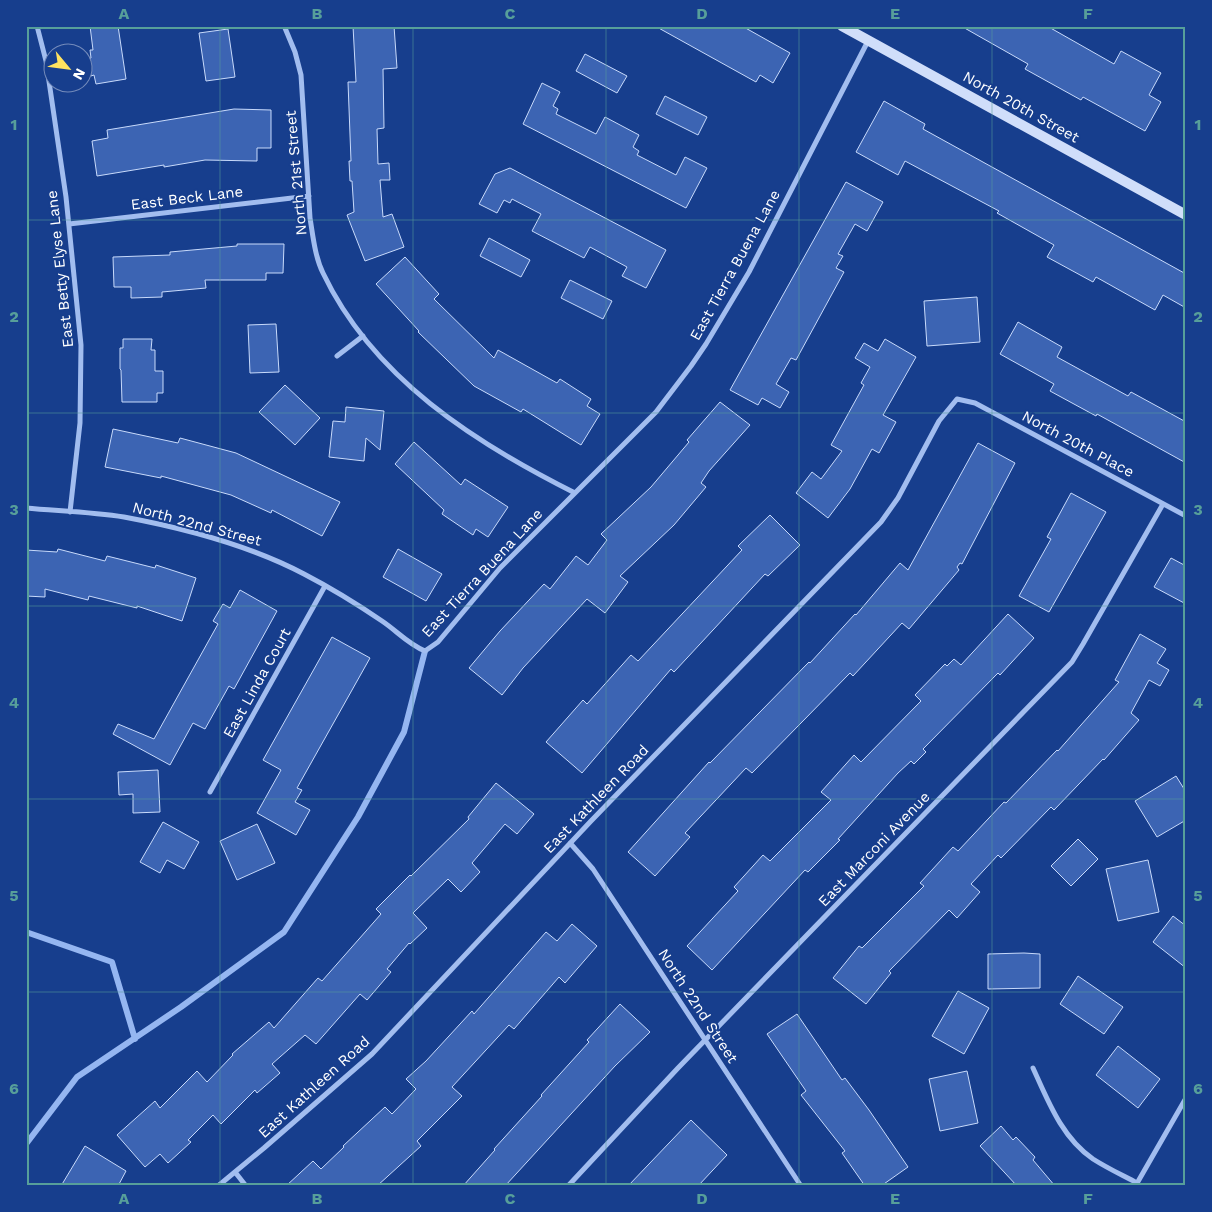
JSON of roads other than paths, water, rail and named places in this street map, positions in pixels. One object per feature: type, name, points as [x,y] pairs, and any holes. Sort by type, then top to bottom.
[{"type":"street","name":"East Betty Elyse Lane","points":[[37,26],[46,61],[69,224],[81,345],[80,423],[70,512]]},
{"type":"street","name":"North 20th Street","points":[[842,26],[1186,215]]},
{"type":"street","name":"North 21st Street","points":[[285,28],[302,75],[312,232],[322,272],[345,313],[388,366],[426,401],[457,425],[521,465],[575,493]]},
{"type":"street","name":"East Tierra Buena Lane","points":[[425,651],[438,642],[500,568],[656,412],[706,344],[749,272],[868,41]]},
{"type":"street","name":"East Beck Lane","points":[[69,224],[309,196]]},
{"type":"street","points":[[337,356],[363,336]]},
{"type":"street","name":"North 20th Place","points":[[957,399],[975,403],[1186,516]]},
{"type":"street","name":"East Kathleen Road","points":[[218,1186],[372,1054],[570,843],[882,522],[898,498],[939,421],[957,399]]},
{"type":"street","name":"East Marconi Avenue","points":[[568,1186],[705,1040],[1072,662],[1163,504]]},
{"type":"street","name":"North 22nd Street","points":[[26,508],[123,517],[196,534],[259,553],[303,573],[383,622],[412,646],[425,651]]},
{"type":"street","name":"East Linda Court","points":[[210,792],[325,586]]},
{"type":"street","name":"North 22nd Street","points":[[570,843],[593,869],[801,1186]]},
{"type":"street","points":[[1033,1068],[1064,1130],[1077,1145],[1091,1158],[1137,1184],[1186,1098]]},
{"type":"street","points":[[235,1172],[246,1186]]},
{"type":"waterway","points":[[26,1144],[77,1077],[181,1007],[284,932],[358,817],[404,732],[425,651]]},
{"type":"waterway","points":[[26,932],[112,962],[135,1039]]}]
